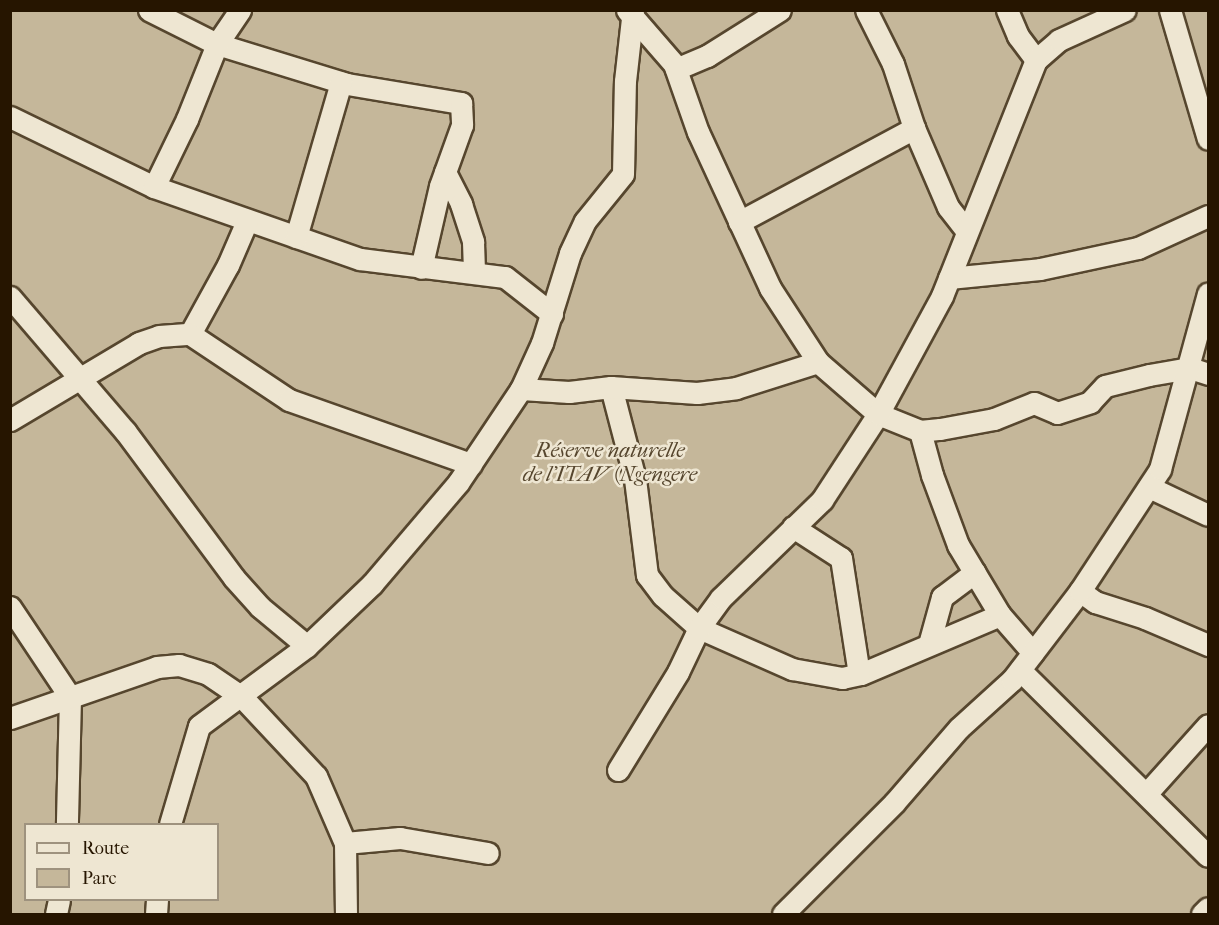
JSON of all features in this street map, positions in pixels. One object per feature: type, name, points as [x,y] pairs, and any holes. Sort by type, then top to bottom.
[{"type":"street","points":[[149,10],[217,44],[341,82],[461,103],[462,125],[445,172],[421,268]]},
{"type":"street","points":[[154,187],[187,118],[217,44],[240,10]]},
{"type":"street","points":[[676,69],[707,56],[780,10]]},
{"type":"street","points":[[866,10],[892,64],[914,128],[948,207],[967,231]]},
{"type":"street","points":[[1007,10],[1035,60]]},
{"type":"street","points":[[618,770],[678,672],[699,628],[721,598],[822,500],[878,414],[949,278],[1035,60],[1059,40],[1125,10]]},
{"type":"street","points":[[1170,10],[1208,136]]},
{"type":"street","points":[[631,11],[676,69],[698,132],[770,288],[818,362],[878,414],[920,431],[994,419],[1034,403],[1057,413],[1090,402],[1105,386],[1199,371]]},
{"type":"street","points":[[171,823],[199,726],[242,697],[307,646],[427,524],[471,464],[521,388],[552,314],[570,253],[585,221],[623,174],[625,81],[631,11]]},
{"type":"street","points":[[296,237],[341,82]]},
{"type":"street","points":[[10,117],[154,187],[360,259],[421,268],[474,270],[505,277],[552,314]]},
{"type":"street","points":[[738,222],[914,128]]},
{"type":"street","points":[[445,172],[470,232],[474,270]]},
{"type":"street","points":[[949,278],[1040,269],[1138,248],[1209,216]]},
{"type":"street","points":[[190,334],[228,265],[247,220]]},
{"type":"street","points":[[783,915],[894,803],[959,728],[1027,661],[1080,591],[1149,487],[1170,442],[1199,371],[1209,293]]},
{"type":"street","points":[[10,297],[77,378],[125,431],[247,593],[307,646]]},
{"type":"street","points":[[10,420],[139,343],[159,336],[190,334],[288,400],[471,464]]},
{"type":"street","points":[[521,388],[569,392],[611,387],[707,392],[736,388],[818,362]]},
{"type":"street","points":[[611,387],[635,479],[647,574],[663,596],[699,628],[792,669],[826,677],[859,674],[1000,615]]},
{"type":"street","points":[[920,431],[935,485],[958,545],[1027,661],[1147,793],[1209,856]]},
{"type":"street","points":[[1149,487],[1209,515]]},
{"type":"street","points":[[793,527],[841,558],[859,674]]},
{"type":"street","points":[[929,644],[942,597],[975,572]]},
{"type":"street","points":[[1080,591],[1095,602],[1145,618],[1209,645]]},
{"type":"street","points":[[10,607],[70,697],[67,823]]},
{"type":"street","points":[[10,718],[157,667],[179,665],[208,674],[242,697],[316,776],[345,843],[346,915]]},
{"type":"street","points":[[1147,793],[1209,725]]},
{"type":"street","points":[[345,843],[400,838],[488,853]]},
{"type":"street","points":[[1202,915],[1209,908]]},
{"type":"green space","name":"Réserve naturelle de l'ITAV (Ngengere","points":[[10,11],[1208,11],[1208,914],[11,914]]}]
